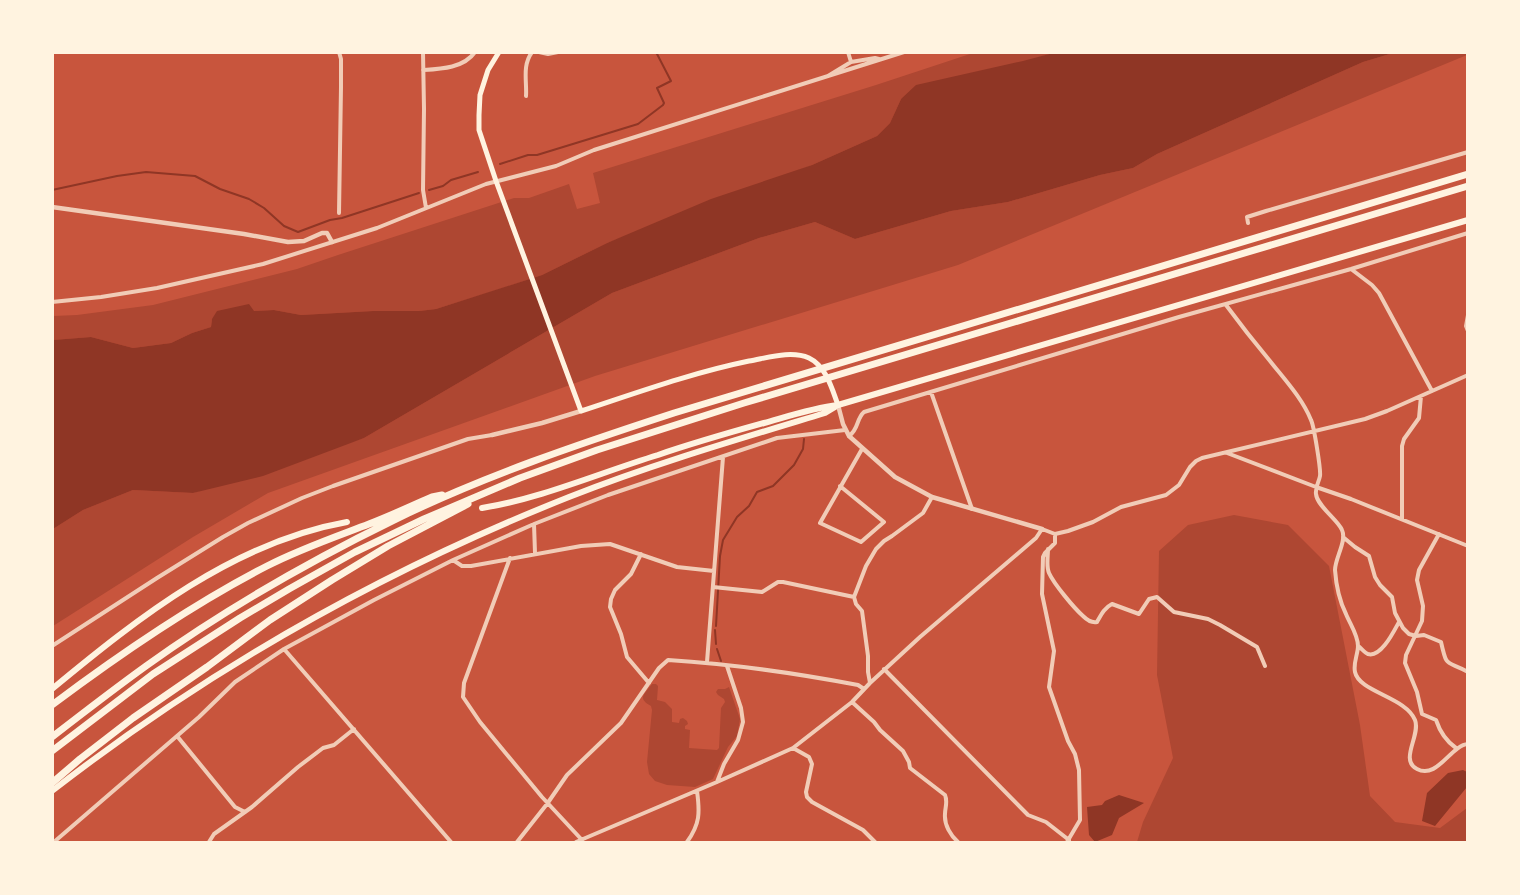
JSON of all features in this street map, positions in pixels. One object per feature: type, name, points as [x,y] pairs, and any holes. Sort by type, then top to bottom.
[{"type":"highway","points":[[52,737],[108,694],[192,635],[284,579],[396,520],[523,465],[610,434],[808,372],[1468,174]]},
{"type":"highway","points":[[52,751],[153,674],[289,588],[355,552],[431,516],[520,478],[658,430],[1468,186]]},
{"type":"highway","points":[[482,508],[546,493],[658,454],[824,407],[838,405],[1468,220]]},
{"type":"highway","points":[[52,791],[200,686],[313,619],[396,574],[472,538],[570,496],[634,472],[825,413],[838,405]]},
{"type":"highway","points":[[52,783],[133,718],[306,596],[407,536],[520,478]]},
{"type":"highway","points":[[52,705],[174,620],[260,570],[310,547],[432,497],[457,492]]},
{"type":"highway","points":[[52,689],[142,619],[220,568],[270,543],[294,534],[326,525],[347,522]]},
{"type":"main road","points":[[499,52],[488,70],[480,95],[479,130],[581,411],[689,376],[731,365],[787,355],[801,356],[816,362],[826,375],[838,405]]},
{"type":"street","points":[[339,52],[341,59],[341,95],[339,213]]},
{"type":"street","points":[[423,52],[423,190],[426,208]]},
{"type":"street","points":[[423,70],[459,65],[467,61],[475,52]]},
{"type":"street","points":[[526,96],[525,66],[532,52]]},
{"type":"street","points":[[539,52],[548,54],[558,52]]},
{"type":"street","points":[[848,52],[851,62]]},
{"type":"street","points":[[52,302],[102,297],[157,288],[262,264],[400,220],[496,181],[556,166],[602,147],[904,52]]},
{"type":"street","points":[[826,78],[851,62],[875,58],[881,59]]},
{"type":"street","points":[[1248,223],[1247,217],[1468,152]]},
{"type":"street","points":[[534,172],[538,176]]},
{"type":"street","points":[[52,207],[288,242],[304,241],[322,233],[327,234],[332,242]]},
{"type":"street","points":[[849,436],[855,432],[860,417],[864,412],[1468,233]]},
{"type":"street","points":[[1351,269],[1372,285],[1379,293],[1432,391]]},
{"type":"street","points":[[1226,305],[1302,403],[1312,421],[1321,475],[1316,487],[1316,496],[1330,517],[1342,529],[1343,536],[1335,565],[1335,574],[1345,612],[1355,633],[1358,646],[1355,672],[1358,679],[1365,686],[1389,697],[1414,718],[1416,731],[1410,758],[1412,765],[1418,770],[1432,770],[1451,755],[1456,748],[1468,744]]},
{"type":"street","points":[[1468,315],[1466,326],[1468,331]]},
{"type":"street","points":[[838,405],[845,430],[849,436],[895,477],[932,497],[1055,534],[1093,522],[1121,507],[1166,495],[1179,485],[1196,461],[1202,458],[1365,419],[1468,375]]},
{"type":"street","points":[[931,392],[972,509]]},
{"type":"street","points":[[1402,519],[1402,446],[1404,439],[1419,418],[1421,396]]},
{"type":"street","points":[[52,646],[223,537],[302,498],[468,439],[542,423],[581,411]]},
{"type":"street","points":[[54,842],[199,717],[235,682],[284,649],[374,600],[453,560],[534,524],[608,495],[776,438],[845,430]]},
{"type":"street","points":[[840,486],[884,522],[861,542],[820,523],[840,486],[862,449]]},
{"type":"street","points":[[1227,453],[1351,499],[1468,546]]},
{"type":"street","points":[[707,662],[723,457]]},
{"type":"street","points":[[870,683],[862,611],[856,604],[854,597],[866,566],[876,549],[923,513],[932,497]]},
{"type":"street","points":[[534,524],[535,553]]},
{"type":"street","points":[[576,842],[793,748],[852,702],[884,669],[1036,538],[1042,529]]},
{"type":"street","points":[[884,669],[1028,815],[1046,822],[1068,841],[1080,820],[1079,770],[1075,754],[1068,741],[1049,687],[1054,651],[1042,594],[1043,557],[1054,543],[1055,534]]},
{"type":"street","points":[[1439,534],[1419,570],[1417,580],[1423,606],[1422,621],[1406,655],[1406,663],[1417,692],[1422,714],[1436,720],[1442,734],[1456,748]]},
{"type":"street","points":[[1343,536],[1369,556],[1380,585],[1392,597],[1399,622],[1410,634],[1416,636],[1424,635],[1441,642],[1448,664],[1468,672]]},
{"type":"street","points":[[453,560],[462,566],[471,566],[535,553],[610,544],[677,567],[714,571]]},
{"type":"street","points":[[1048,550],[1050,575],[1083,617],[1089,621],[1097,622],[1107,606],[1112,604],[1139,614],[1149,599],[1157,597],[1174,612],[1208,619],[1257,647],[1265,666]]},
{"type":"street","points":[[641,554],[630,574],[615,590],[610,607],[628,657],[649,683]]},
{"type":"street","points":[[510,558],[464,682],[463,697],[547,804],[582,840]]},
{"type":"street","points":[[713,587],[762,592],[778,582],[783,582],[854,597]]},
{"type":"street","points":[[1358,646],[1368,654],[1374,654],[1384,646],[1399,622]]},
{"type":"street","points":[[284,649],[451,842]]},
{"type":"street","points":[[517,842],[567,775],[621,723],[659,668],[668,660],[707,662],[813,676],[858,685],[864,689]]},
{"type":"street","points":[[717,782],[724,764],[738,740],[743,722],[741,708],[727,666]]},
{"type":"street","points":[[852,702],[903,751],[910,768],[945,795],[947,802],[944,816],[946,824],[953,838],[958,842]]},
{"type":"street","points":[[209,842],[214,834],[245,812],[323,748],[334,745],[354,729]]},
{"type":"street","points":[[177,736],[235,807],[245,812]]},
{"type":"street","points":[[793,748],[808,757],[812,764],[806,792],[812,802],[863,830],[875,842]]},
{"type":"street","points":[[687,842],[694,833],[699,821],[697,791]]},
{"type":"shaded area","points":[[973,53],[1053,53],[901,99],[890,123],[877,136],[812,165],[607,243],[542,275],[436,309],[301,315],[274,310],[254,311],[212,319],[211,327],[171,343],[133,348],[91,337],[53,340],[53,316],[77,315],[153,305],[297,269],[514,198],[529,198],[569,184],[577,209],[600,203],[593,173]]},
{"type":"shaded area","points":[[1053,53],[1393,53],[1363,62],[1157,154],[1133,168],[1100,175],[1008,202],[951,211],[855,239],[815,222],[759,238],[612,293],[364,438],[263,476],[193,493],[133,490],[83,510],[53,529],[53,340],[91,337],[133,348],[171,343],[211,327],[212,319],[217,311],[249,304],[254,311],[274,310],[301,315],[436,309],[542,275],[607,243],[711,199],[812,165],[877,136],[890,123],[901,99],[916,85]]},
{"type":"shaded area","points":[[1393,53],[1467,53],[1467,55],[958,265],[595,376],[268,493],[193,537],[53,626],[53,529],[83,510],[133,490],[193,493],[364,438],[612,293],[759,238],[815,222],[855,239],[951,211],[1008,202],[1100,175],[1133,168],[1157,154],[1363,62]]},
{"type":"shaded area","points":[[1234,515],[1288,525],[1329,566],[1360,725],[1370,796],[1395,822],[1440,828],[1467,808],[1467,842],[1137,842],[1143,822],[1173,758],[1157,675],[1159,551],[1188,525]]},
{"type":"shaded area","points":[[652,684],[658,686],[657,700],[665,702],[672,709],[672,722],[679,723],[680,719],[683,718],[687,721],[688,724],[685,726],[685,729],[690,730],[689,748],[717,750],[719,748],[721,708],[725,702],[716,692],[718,689],[729,687],[740,719],[737,736],[728,747],[713,779],[695,787],[667,785],[655,781],[649,774],[647,762],[652,710],[651,706],[644,701],[643,696]]},
{"type":"shaded area","points":[[1463,770],[1467,772],[1467,787],[1435,826],[1422,821],[1427,793],[1448,773]]},
{"type":"shaded area","points":[[1119,795],[1144,803],[1119,818],[1112,835],[1095,842],[1089,835],[1087,807],[1102,805],[1105,801]]},
{"type":"waterway","points":[[500,164],[528,155],[537,155],[638,124],[663,105],[664,103],[657,88],[671,81],[656,52]]},
{"type":"waterway","points":[[52,190],[117,176],[146,172],[195,176],[220,189],[249,199],[264,208],[284,226],[298,232],[330,220],[342,218],[419,193]]},
{"type":"waterway","points":[[429,190],[443,186],[451,180],[478,172]]},
{"type":"waterway","points":[[716,626],[720,556],[723,540],[737,517],[749,506],[757,492],[773,486],[794,465],[803,449],[804,439]]},
{"type":"waterway","points":[[715,630],[716,644]]},
{"type":"waterway","points":[[717,649],[721,661]]}]
